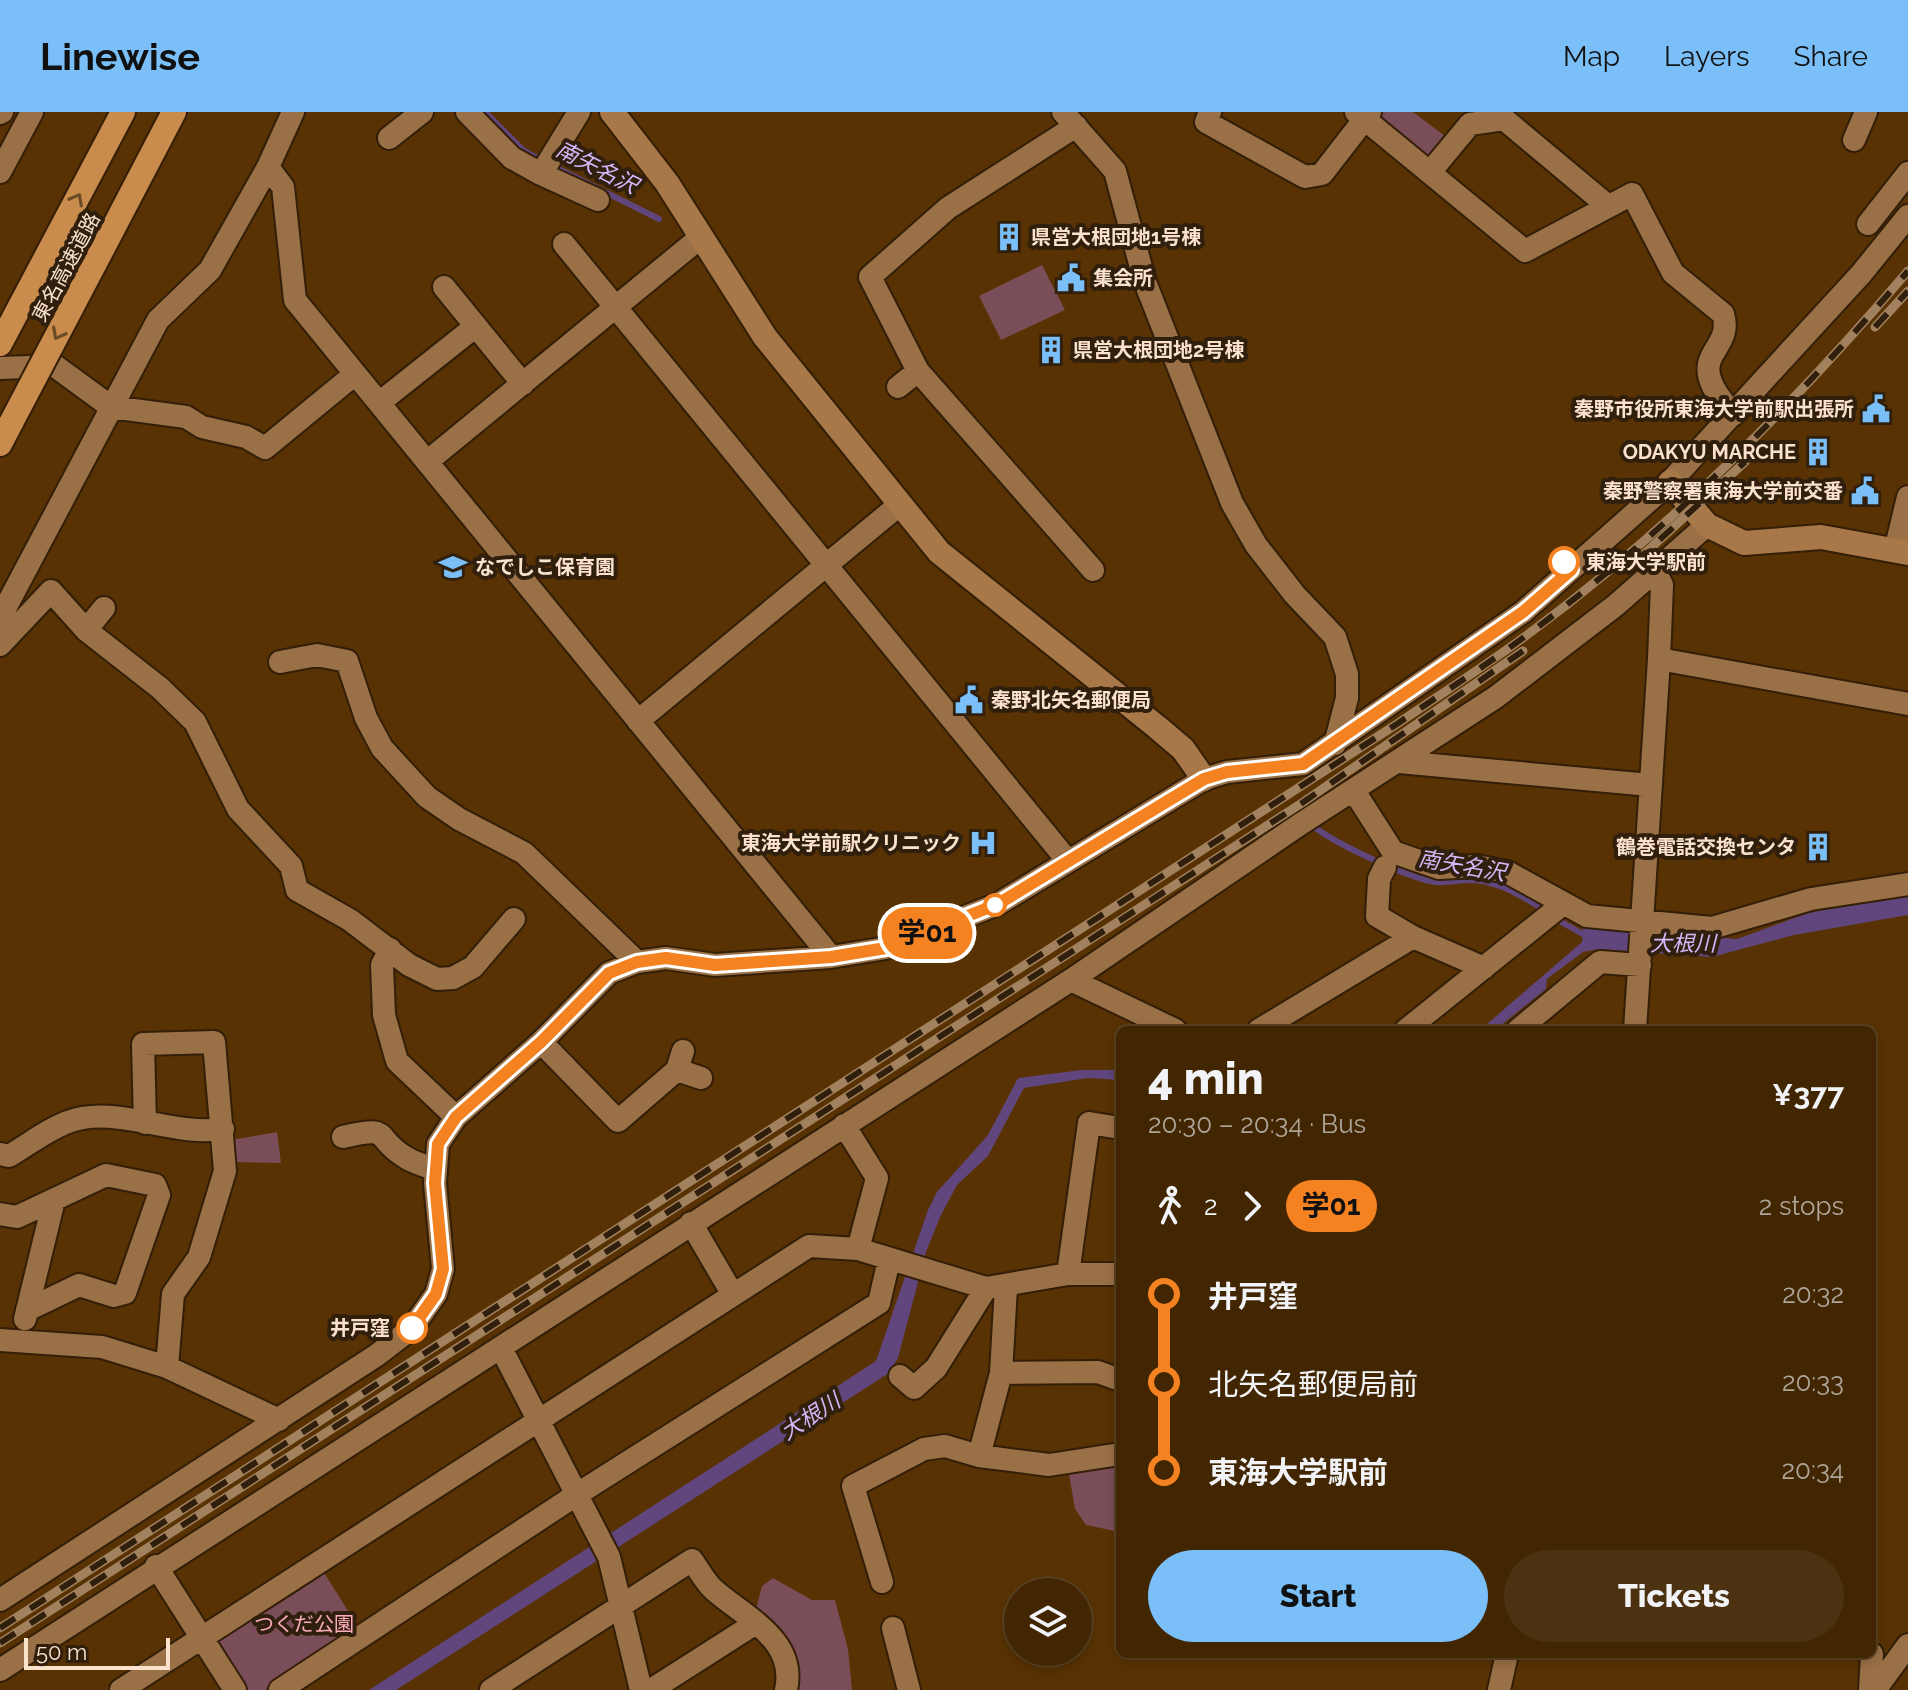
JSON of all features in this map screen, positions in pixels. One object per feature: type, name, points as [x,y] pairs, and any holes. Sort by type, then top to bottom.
[{"type":"highway","name":"東名高速道路","points":[[0,344],[123,112]]},
{"type":"highway","name":"東名高速道路","points":[[0,444],[174,112]]},
{"type":"street","points":[[0,618],[158,320],[210,270],[268,167],[293,112]]},
{"type":"street","points":[[395,125],[422,112]]},
{"type":"street","points":[[467,112],[512,158],[544,167],[598,200]]},
{"type":"street","points":[[544,167],[579,112]]},
{"type":"street","points":[[612,112],[667,183],[765,337],[939,552],[1183,749],[1204,779]]},
{"type":"street","points":[[1210,112],[1206,122],[1305,177],[1322,174],[1364,114],[1525,251],[1632,194],[1673,273],[1723,314],[1724,338],[1709,362],[1708,372],[1712,386],[1733,415]]},
{"type":"street","points":[[1854,140],[1866,112]]},
{"type":"street","points":[[0,172],[26,114]]},
{"type":"street","points":[[1093,570],[918,371],[868,268],[1070,119],[1115,171],[1145,282],[1232,503],[1256,545],[1295,595],[1335,637],[1347,674],[1347,698],[1335,744]]},
{"type":"street","points":[[1431,171],[1470,124],[1504,119],[1608,206]]},
{"type":"street","points":[[268,167],[283,187],[295,300],[831,957]]},
{"type":"street","points":[[1868,224],[1908,173]]},
{"type":"street","points":[[0,1600],[279,1420],[412,1328],[436,1294],[443,1269],[436,1170],[438,1144],[456,1117],[541,1042],[609,973],[637,962],[666,958],[715,965],[831,957],[886,948],[998,904],[1204,779],[1227,772],[1303,764],[1523,612],[1670,482],[1861,274],[1908,216]]},
{"type":"street","points":[[428,461],[701,237]]},
{"type":"street","points":[[564,244],[1067,860]]},
{"type":"street","points":[[444,287],[523,384]]},
{"type":"street","points":[[379,403],[476,326]]},
{"type":"street","points":[[0,368],[55,366],[111,407],[186,417],[202,427],[246,437],[265,448],[355,374]]},
{"type":"street","points":[[898,387],[918,371]]},
{"type":"street","points":[[1670,482],[1707,525],[1744,543],[1821,537],[1901,552],[1908,497]]},
{"type":"street","points":[[638,721],[899,505]]},
{"type":"street","points":[[0,1670],[156,1566],[501,1348],[1071,980],[1399,762],[1551,658],[1707,525]]},
{"type":"street","points":[[1635,1026],[1659,659],[1662,585],[1655,571]]},
{"type":"street","points":[[0,645],[51,591],[86,630],[160,688],[195,722],[238,809],[291,866],[297,890],[390,949],[409,965],[437,979],[453,978],[473,967],[514,919]]},
{"type":"street","points":[[86,630],[104,608]]},
{"type":"street","points":[[280,662],[317,655],[347,661],[366,718],[382,748],[427,797],[459,819],[524,853],[637,962]]},
{"type":"street","points":[[1659,659],[1908,704]]},
{"type":"street","points":[[1399,762],[1650,785]]},
{"type":"street","points":[[1354,791],[1393,852],[1439,868],[1477,866],[1507,872],[1587,916],[1642,924],[1712,928],[1811,899],[1908,884]]},
{"type":"street","points":[[1385,867],[1379,879],[1377,916],[1413,937],[1484,968]]},
{"type":"street","points":[[1411,1026],[1563,904]]},
{"type":"street","points":[[1266,1026],[1413,937]]},
{"type":"street","points":[[390,949],[382,965],[384,1015],[397,1061],[456,1117]]},
{"type":"street","points":[[1523,1026],[1600,962],[1640,960]]},
{"type":"street","points":[[1071,980],[1167,1026]]},
{"type":"street","points":[[145,1123],[143,1044],[214,1042],[225,1171],[199,1257],[173,1294],[167,1367]]},
{"type":"street","points":[[541,1042],[618,1121],[680,1061],[701,1078]]},
{"type":"street","points":[[0,1154],[9,1156],[69,1121],[106,1117],[196,1133],[223,1129]]},
{"type":"street","points":[[1068,1274],[1089,1123],[1116,1127]]},
{"type":"street","points":[[844,1125],[877,1178],[858,1249]]},
{"type":"street","points":[[343,1137],[371,1130],[386,1136],[403,1156],[436,1170]]},
{"type":"street","points":[[0,1214],[17,1217],[106,1175],[155,1185],[159,1195],[125,1293],[114,1296],[79,1285],[27,1310]]},
{"type":"street","points":[[54,1200],[27,1310],[11,1341],[102,1347],[167,1367],[279,1420]]},
{"type":"street","points":[[691,1223],[733,1295]]},
{"type":"street","points":[[121,1690],[809,1246],[858,1249],[934,1274],[996,1287],[1068,1274],[1116,1274]]},
{"type":"street","points":[[280,1690],[576,1495],[879,1303],[894,1262]]},
{"type":"street","points":[[979,1456],[1001,1373],[996,1287]]},
{"type":"street","points":[[900,1376],[914,1388],[936,1368],[996,1287]]},
{"type":"street","points":[[501,1348],[611,1565],[641,1690]]},
{"type":"street","points":[[1001,1373],[1098,1372],[1116,1379]]},
{"type":"street","points":[[882,1582],[853,1486],[924,1449],[945,1446],[979,1456],[1049,1465],[1116,1455]]},
{"type":"street","points":[[491,1690],[692,1560],[711,1588],[781,1645],[788,1667],[786,1690]]},
{"type":"street","points":[[156,1566],[235,1690]]},
{"type":"street","points":[[651,1690],[756,1623]]},
{"type":"street","points":[[893,1628],[909,1690]]},
{"type":"street","points":[[1873,1690],[1908,1645]]},
{"type":"street","points":[[1499,1690],[1506,1658]]},
{"type":"street","points":[[1872,1658],[1873,1690]]},
{"type":"green space","points":[[1379,112],[1413,112],[1449,139],[1434,157],[1425,158],[1379,120]]},
{"type":"green space","points":[[1042,265],[1065,310],[1001,340],[979,296]]},
{"type":"green space","points":[[277,1132],[281,1163],[231,1162],[231,1140]]},
{"type":"green space","points":[[1116,1466],[1116,1531],[1086,1525],[1075,1509],[1069,1474]]},
{"type":"green space","name":"つくだ公園","points":[[323,1571],[360,1630],[265,1690],[247,1690],[218,1645],[220,1637]]},
{"type":"green space","points":[[773,1578],[812,1600],[835,1600],[848,1649],[852,1690],[792,1690],[791,1643],[756,1609],[762,1586]]},
{"type":"water","name":"大根川","points":[[1908,895],[1908,915],[1794,935],[1712,957],[1599,949],[1583,952],[1547,979],[1546,989],[1500,1026],[1485,1026],[1582,942],[1583,926],[1737,939],[1808,913]]},
{"type":"water","name":"大根川","points":[[1081,1070],[1116,1070],[1116,1080],[1088,1078],[1024,1088],[988,1156],[957,1185],[941,1215],[926,1252],[898,1358],[889,1373],[396,1690],[369,1690],[876,1361],[937,1192],[988,1135],[1018,1078]]},
{"type":"waterway","name":"南矢名沢","points":[[485,112],[524,151],[543,161]]},
{"type":"waterway","name":"南矢名沢","points":[[553,166],[659,219]]},
{"type":"waterway","name":"南矢名沢","points":[[1317,829],[1357,852],[1408,874],[1435,882],[1472,880],[1491,883],[1520,895],[1545,911]]},
{"type":"waterway","name":"南矢名沢","points":[[1554,918],[1590,938]]},
{"type":"railway","points":[[0,1628],[1397,724],[1511,646],[1630,553],[1728,464],[1821,369],[1908,271]]},
{"type":"railway","points":[[1875,327],[1908,291]]},
{"type":"railway","points":[[1633,564],[1745,462]]},
{"type":"railway","points":[[0,1643],[1302,803],[1523,651]]},
{"type":"bus line","name":"学01","points":[[412,1328],[436,1294],[443,1269],[435,1183],[438,1144],[456,1117],[541,1042],[609,973],[637,962],[666,958],[715,965],[831,957],[886,948],[998,904],[1204,779],[1227,772],[1261,771],[1303,764],[1523,612],[1571,570],[1564,562]]},
{"type":"place","name":"県営大根団地1号棟","points":[[1009,237]]},
{"type":"place","name":"集会所","points":[[1071,278]]},
{"type":"place","name":"県営大根団地2号棟","points":[[1051,350]]},
{"type":"place","name":"秦野市役所東海大学前駅出張所","points":[[1876,409]]},
{"type":"place","name":"ODAKYU MARCHE","points":[[1818,452]]},
{"type":"place","name":"秦野警察署東海大学前交番","points":[[1865,491]]},
{"type":"place","name":"東海大学駅前","points":[[1564,562]]},
{"type":"place","name":"なでしこ保育園","points":[[453,567]]},
{"type":"place","name":"秦野北矢名郵便局","points":[[969,700]]},
{"type":"place","name":"東海大学前駅クリニック","points":[[983,843]]},
{"type":"place","name":"鶴巻電話交換センタ","points":[[1818,847]]},
{"type":"place","name":"井戸窪","points":[[412,1328]]}]
